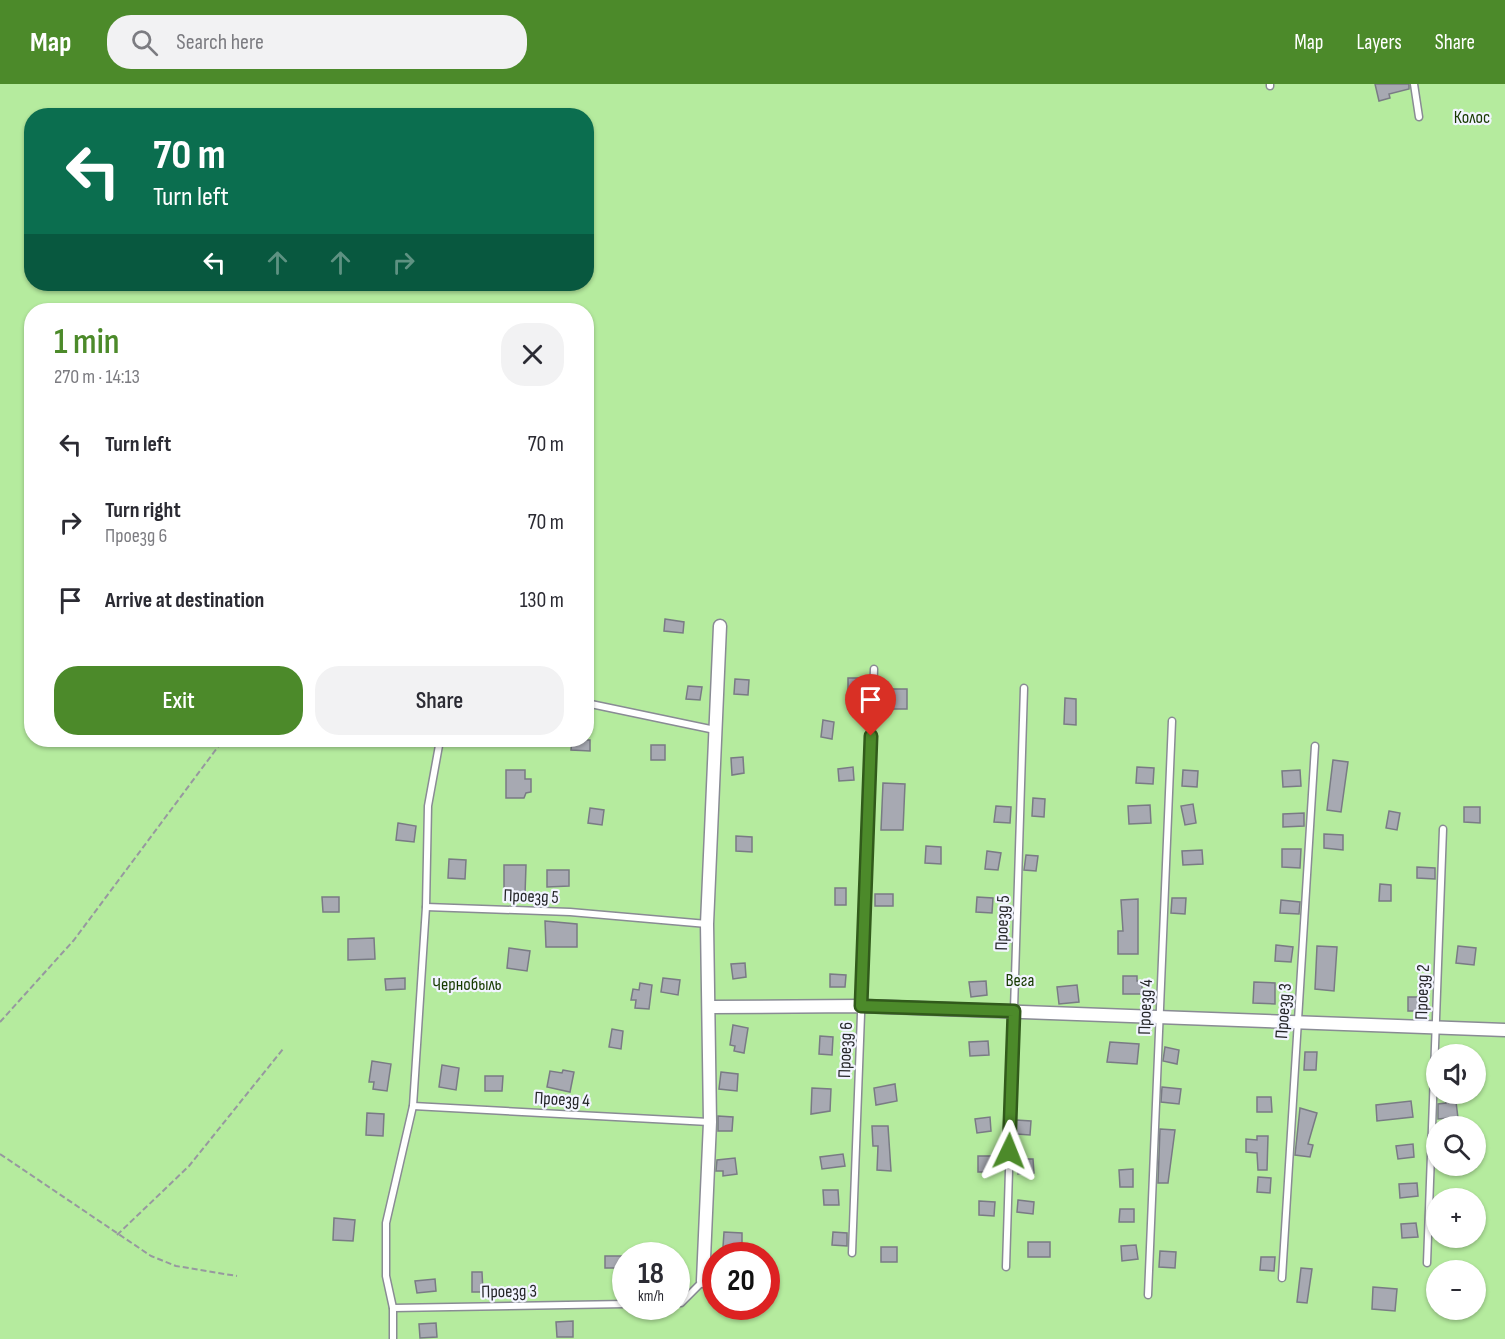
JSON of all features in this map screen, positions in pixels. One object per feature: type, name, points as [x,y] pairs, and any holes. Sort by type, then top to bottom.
[{"type":"street","points":[[705,1242],[710,1122],[707,924],[720,626]]},
{"type":"street","points":[[710,1007],[861,1006],[1505,1030]]},
{"type":"lane","points":[[1414,84],[1419,117]]},
{"type":"lane","name":"Проезд 6","points":[[852,1253],[874,669]]},
{"type":"lane","name":"Проезд 5","points":[[1006,1267],[1024,688]]},
{"type":"lane","points":[[594,705],[716,730]]},
{"type":"lane","name":"Проезд 4","points":[[1148,1295],[1172,721]]},
{"type":"lane","name":"Проезд 3","points":[[1282,1278],[1315,746]]},
{"type":"lane","points":[[393,1339],[393,1308],[386,1276],[386,1223],[413,1106],[426,907],[428,806],[439,747]]},
{"type":"lane","name":"Проезд 2","points":[[1427,1260],[1443,829]]},
{"type":"lane","name":"Проезд 5","points":[[426,907],[570,912],[707,924]]},
{"type":"lane","name":"Проезд 4","points":[[413,1106],[710,1122]]},
{"type":"lane","points":[[690,1294],[702,1282]]},
{"type":"lane","name":"Проезд 3","points":[[393,1308],[612,1304]]},
{"type":"path","points":[[0,1022],[74,940],[218,747]]},
{"type":"path","points":[[117,1235],[189,1166],[283,1048]]},
{"type":"path","points":[[0,1154],[151,1256],[176,1266],[237,1276]]},
{"type":"green space","points":[[0,84],[1505,84],[1505,1339],[0,1339]]},
{"type":"building","points":[[1375,84],[1409,84],[1409,89],[1389,94],[1390,98],[1379,101]]},
{"type":"building","points":[[665,619],[684,622],[683,633],[664,631]]},
{"type":"building","points":[[848,678],[864,678],[864,693],[848,693]]},
{"type":"building","points":[[735,679],[749,680],[748,695],[734,694]]},
{"type":"building","points":[[688,686],[702,687],[700,700],[686,699]]},
{"type":"building","points":[[892,689],[907,689],[907,709],[892,709]]},
{"type":"building","points":[[1065,698],[1076,699],[1076,725],[1064,724]]},
{"type":"building","points":[[823,720],[834,722],[832,739],[821,737]]},
{"type":"building","points":[[651,745],[665,745],[665,760],[651,760]]},
{"type":"building","points":[[571,747],[590,747],[590,751],[571,750]]},
{"type":"building","points":[[743,757],[744,773],[732,775],[731,758]]},
{"type":"building","points":[[1333,760],[1348,762],[1341,812],[1327,810]]},
{"type":"building","points":[[853,767],[854,780],[839,781],[838,769]]},
{"type":"building","points":[[1137,767],[1154,768],[1153,784],[1136,783]]},
{"type":"building","points":[[506,770],[525,770],[525,779],[531,779],[531,792],[526,793],[524,798],[506,798]]},
{"type":"building","points":[[1183,770],[1198,771],[1197,787],[1182,786]]},
{"type":"building","points":[[1300,770],[1301,786],[1283,787],[1282,771]]},
{"type":"building","points":[[883,783],[905,784],[903,830],[881,830]]},
{"type":"building","points":[[1033,798],[1045,799],[1044,817],[1032,816]]},
{"type":"building","points":[[1193,804],[1196,823],[1185,825],[1181,806]]},
{"type":"building","points":[[1150,805],[1151,823],[1129,824],[1128,806]]},
{"type":"building","points":[[996,806],[1011,807],[1010,823],[994,822]]},
{"type":"building","points":[[1464,807],[1480,807],[1480,823],[1464,822]]},
{"type":"building","points":[[590,808],[604,810],[602,825],[588,823]]},
{"type":"building","points":[[1389,811],[1400,813],[1397,830],[1386,828]]},
{"type":"building","points":[[1304,813],[1304,826],[1283,827],[1283,814]]},
{"type":"building","points":[[398,823],[416,826],[414,842],[396,840]]},
{"type":"building","points":[[1324,834],[1343,835],[1343,850],[1324,848]]},
{"type":"building","points":[[736,836],[752,837],[752,852],[736,851]]},
{"type":"building","points":[[926,846],[941,847],[941,864],[925,863]]},
{"type":"building","points":[[1282,849],[1301,849],[1300,868],[1282,867]]},
{"type":"building","points":[[1202,850],[1203,864],[1183,865],[1182,851]]},
{"type":"building","points":[[987,851],[1001,853],[998,870],[985,869]]},
{"type":"building","points":[[1026,855],[1038,856],[1036,871],[1024,870]]},
{"type":"building","points":[[449,859],[466,860],[465,879],[448,878]]},
{"type":"building","points":[[504,865],[526,865],[525,895],[504,895]]},
{"type":"building","points":[[1417,867],[1435,868],[1435,879],[1417,878]]},
{"type":"building","points":[[547,870],[569,870],[569,886],[547,887]]},
{"type":"building","points":[[1380,884],[1391,885],[1391,901],[1379,901]]},
{"type":"building","points":[[835,888],[846,888],[846,905],[835,905]]},
{"type":"building","points":[[875,894],[893,894],[893,906],[875,906]]},
{"type":"building","points":[[322,897],[339,897],[339,912],[323,912]]},
{"type":"building","points":[[977,897],[993,898],[992,913],[976,912]]},
{"type":"building","points":[[1172,898],[1186,898],[1185,914],[1171,913]]},
{"type":"building","points":[[1138,899],[1138,954],[1118,954],[1118,931],[1123,931],[1121,900]]},
{"type":"building","points":[[1281,900],[1300,902],[1299,914],[1280,913]]},
{"type":"building","points":[[545,921],[577,924],[577,947],[546,947]]},
{"type":"building","points":[[374,938],[375,959],[348,960],[348,939]]},
{"type":"building","points":[[1276,945],[1293,947],[1291,962],[1275,961]]},
{"type":"building","points":[[1317,946],[1337,947],[1334,991],[1315,989]]},
{"type":"building","points":[[1458,946],[1476,948],[1474,965],[1456,963]]},
{"type":"building","points":[[509,948],[530,951],[527,971],[507,968]]},
{"type":"building","points":[[745,963],[746,977],[733,979],[731,964]]},
{"type":"building","points":[[830,974],[846,975],[845,987],[830,987]]},
{"type":"building","points":[[1123,976],[1137,976],[1137,981],[1142,981],[1142,994],[1123,994]]},
{"type":"building","points":[[405,978],[405,989],[386,990],[385,979]]},
{"type":"building","points":[[663,978],[680,980],[678,995],[661,992]]},
{"type":"building","points":[[986,981],[987,995],[971,997],[969,982]]},
{"type":"building","points":[[1254,982],[1275,983],[1275,1004],[1253,1003]]},
{"type":"building","points":[[640,983],[652,985],[649,1009],[635,1008],[636,1000],[631,1000],[633,989],[639,990]]},
{"type":"building","points":[[1077,985],[1079,1002],[1059,1004],[1057,987]]},
{"type":"building","points":[[1408,997],[1423,997],[1422,1011],[1408,1011]]},
{"type":"building","points":[[733,1025],[748,1028],[744,1053],[734,1051],[735,1046],[730,1045]]},
{"type":"building","points":[[612,1029],[623,1031],[621,1049],[609,1047]]},
{"type":"building","points":[[820,1036],[833,1037],[832,1055],[819,1054]]},
{"type":"building","points":[[988,1041],[989,1055],[970,1056],[969,1042]]},
{"type":"building","points":[[1110,1042],[1139,1044],[1137,1064],[1107,1062]]},
{"type":"building","points":[[1165,1047],[1179,1050],[1177,1064],[1163,1061]]},
{"type":"building","points":[[1305,1052],[1317,1052],[1316,1070],[1304,1070]]},
{"type":"building","points":[[372,1061],[391,1064],[387,1091],[373,1089],[374,1082],[369,1082]]},
{"type":"building","points":[[442,1065],[459,1068],[456,1090],[439,1087]]},
{"type":"building","points":[[563,1070],[574,1072],[570,1092],[547,1087],[550,1071],[562,1073]]},
{"type":"building","points":[[721,1072],[738,1074],[737,1091],[719,1089]]},
{"type":"building","points":[[485,1076],[503,1076],[502,1091],[485,1091]]},
{"type":"building","points":[[895,1084],[897,1101],[876,1105],[874,1088]]},
{"type":"building","points":[[1162,1087],[1181,1089],[1179,1104],[1161,1102]]},
{"type":"building","points":[[812,1088],[831,1089],[830,1111],[811,1114]]},
{"type":"building","points":[[1257,1097],[1271,1097],[1272,1112],[1257,1112]]},
{"type":"building","points":[[1411,1101],[1413,1117],[1377,1121],[1376,1105]]},
{"type":"building","points":[[1438,1104],[1456,1104],[1458,1116],[1438,1116]]},
{"type":"building","points":[[1300,1108],[1317,1113],[1308,1144],[1313,1145],[1310,1157],[1295,1155]]},
{"type":"building","points":[[367,1113],[384,1114],[383,1136],[366,1135]]},
{"type":"building","points":[[718,1116],[733,1117],[732,1131],[718,1131]]},
{"type":"building","points":[[990,1117],[991,1131],[977,1133],[975,1119]]},
{"type":"building","points":[[1016,1120],[1031,1121],[1030,1135],[1015,1134]]},
{"type":"building","points":[[872,1126],[888,1126],[891,1171],[877,1170],[878,1146],[873,1146]]},
{"type":"building","points":[[1160,1129],[1175,1130],[1168,1183],[1158,1183]]},
{"type":"building","points":[[1257,1136],[1268,1136],[1267,1170],[1258,1170],[1257,1153],[1246,1152],[1246,1139],[1257,1140]]},
{"type":"building","points":[[1413,1144],[1414,1157],[1398,1159],[1396,1146]]},
{"type":"building","points":[[843,1154],[845,1166],[822,1169],[820,1157]]},
{"type":"building","points":[[978,1156],[993,1156],[993,1172],[978,1172]]},
{"type":"building","points":[[735,1158],[737,1174],[723,1176],[723,1171],[716,1171],[717,1160]]},
{"type":"building","points":[[1018,1159],[1033,1159],[1034,1173],[1018,1174]]},
{"type":"building","points":[[1133,1169],[1133,1187],[1120,1187],[1119,1170]]},
{"type":"building","points":[[1258,1177],[1271,1178],[1270,1193],[1257,1192]]},
{"type":"building","points":[[1417,1183],[1418,1196],[1400,1198],[1399,1184]]},
{"type":"building","points":[[823,1190],[838,1190],[839,1205],[824,1205]]},
{"type":"building","points":[[1018,1200],[1034,1202],[1033,1214],[1017,1212]]},
{"type":"building","points":[[979,1201],[995,1202],[994,1216],[979,1215]]},
{"type":"building","points":[[1120,1209],[1134,1209],[1134,1222],[1119,1222]]},
{"type":"building","points":[[334,1218],[355,1220],[353,1241],[333,1240]]},
{"type":"building","points":[[1416,1223],[1418,1237],[1402,1238],[1401,1224]]},
{"type":"building","points":[[724,1232],[742,1233],[742,1242],[723,1242]]},
{"type":"building","points":[[833,1232],[847,1233],[847,1246],[832,1245]]},
{"type":"building","points":[[1028,1242],[1050,1242],[1050,1257],[1028,1257]]},
{"type":"building","points":[[1136,1245],[1138,1259],[1122,1261],[1121,1246]]},
{"type":"building","points":[[881,1247],[897,1247],[897,1262],[881,1262]]},
{"type":"building","points":[[1160,1251],[1176,1252],[1175,1268],[1159,1267]]},
{"type":"building","points":[[605,1256],[612,1256],[612,1268],[605,1268]]},
{"type":"building","points":[[1261,1257],[1275,1257],[1274,1271],[1260,1270]]},
{"type":"building","points":[[1301,1268],[1312,1269],[1307,1303],[1297,1302]]},
{"type":"building","points":[[472,1272],[482,1272],[483,1292],[472,1292]]},
{"type":"building","points":[[435,1279],[436,1291],[417,1293],[415,1281]]},
{"type":"building","points":[[1373,1287],[1397,1289],[1395,1311],[1372,1309]]},
{"type":"building","points":[[573,1321],[573,1337],[557,1337],[556,1322]]},
{"type":"building","points":[[436,1323],[437,1337],[420,1338],[419,1324]]},
{"type":"route","points":[[871,736],[861,1006],[1014,1011],[1009,1151]]},
{"type":"park label","name":"Колос","points":[[1472,117]]},
{"type":"park label","name":"Вега","points":[[1020,980]]},
{"type":"park label","name":"Чернобыль","points":[[467,984]]}]
